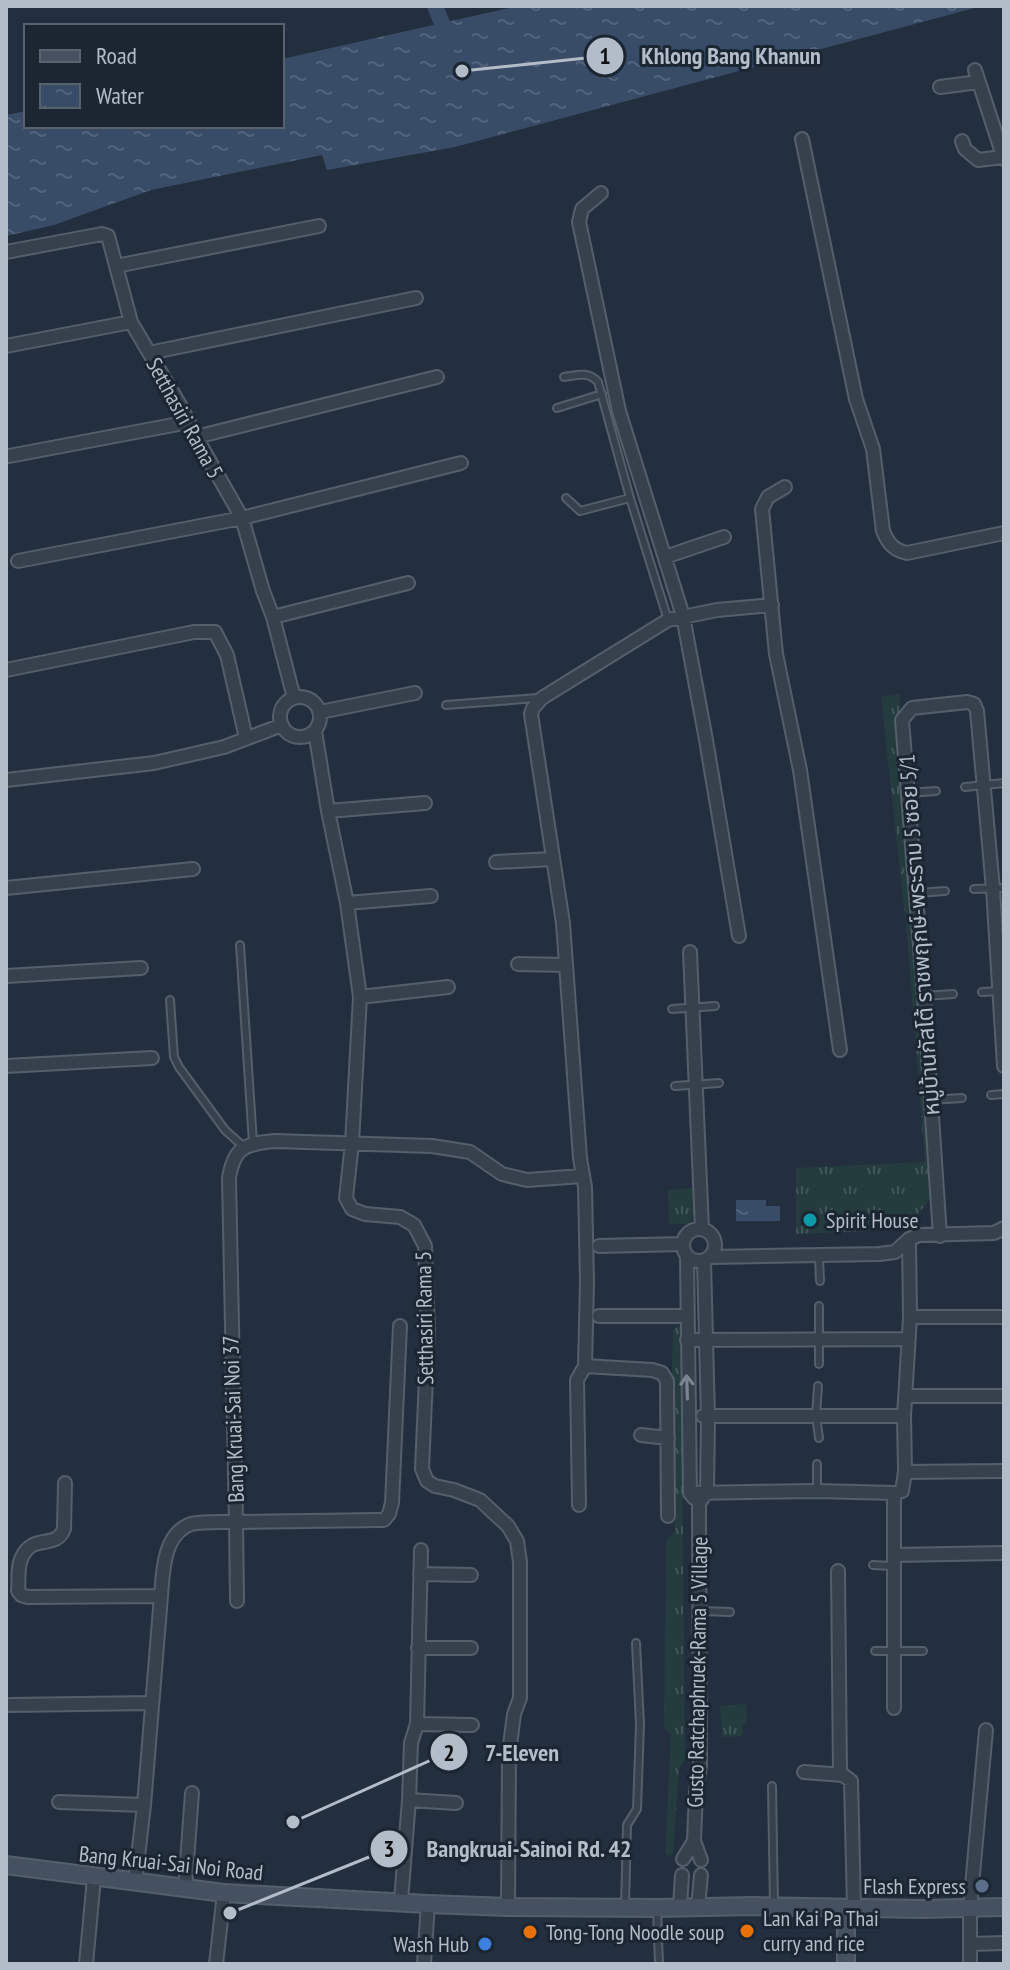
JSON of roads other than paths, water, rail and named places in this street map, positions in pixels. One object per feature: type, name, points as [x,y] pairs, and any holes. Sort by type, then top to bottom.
[{"type":"main road","name":"Bang Kruai-Sai Noi Road","points":[[6,1865],[224,1893],[428,1904],[625,1908],[1004,1907]]},
{"type":"main road","points":[[846,1964],[850,1907]]},
{"type":"street","points":[[940,87],[977,76],[1004,158],[978,160],[965,149],[962,141]]},
{"type":"street","points":[[802,139],[856,399],[873,449],[883,531],[887,539],[892,547],[907,553],[1004,533]]},
{"type":"street","points":[[601,193],[582,209],[579,222],[619,411],[683,616],[739,936]]},
{"type":"street","points":[[116,266],[319,226]]},
{"type":"street","name":"Setthasiri Rama 5","points":[[6,252],[102,234],[108,236],[131,322],[242,518],[294,698]]},
{"type":"street","points":[[149,353],[416,298]]},
{"type":"street","points":[[6,346],[131,322]]},
{"type":"street","points":[[196,437],[437,377]]},
{"type":"street","points":[[9,456],[189,422]]},
{"type":"street","points":[[18,561],[242,518],[461,463]]},
{"type":"street","points":[[785,487],[768,497],[762,509],[776,654],[800,770],[840,1050]]},
{"type":"street","points":[[665,557],[724,537]]},
{"type":"street","points":[[273,617],[408,583]]},
{"type":"street","points":[[579,1505],[577,1380],[585,1366],[585,1187],[563,923],[531,719],[533,708],[542,698],[668,620],[772,605]]},
{"type":"street","points":[[6,670],[194,632],[215,632],[227,655],[246,738]]},
{"type":"street","points":[[315,731],[296,737],[285,730],[280,718],[284,706],[301,697],[313,702],[320,712],[415,693]]},
{"type":"street","name":"หมู่บ้านกัสโต้ ราชพฤกษ์-พระราม 5 ซอย 5/1","points":[[940,1236],[902,720],[909,710],[967,702],[974,704],[984,785]]},
{"type":"street","name":"Setthasiri Rama 5","points":[[320,712],[315,731],[347,903],[360,997],[346,1198],[352,1209],[365,1214],[400,1217],[414,1225],[425,1246],[428,1332],[422,1469],[427,1481],[480,1500],[508,1526],[517,1541],[520,1562],[520,1698],[514,1714],[509,1753],[508,1907]]},
{"type":"street","points":[[6,780],[154,763],[224,747],[282,725]]},
{"type":"street","points":[[984,785],[998,888],[1004,1066]]},
{"type":"street","points":[[328,811],[425,803]]},
{"type":"street","points":[[496,862],[553,859]]},
{"type":"street","points":[[6,888],[193,869]]},
{"type":"street","points":[[347,903],[431,896]]},
{"type":"street","points":[[685,1250],[689,1233],[702,1229],[690,952]]},
{"type":"street","points":[[518,964],[565,965]]},
{"type":"street","points":[[6,976],[141,968]]},
{"type":"street","points":[[360,997],[448,987]]},
{"type":"street","points":[[6,1066],[152,1058]]},
{"type":"street","points":[[249,1145],[310,1141],[432,1146],[470,1152],[502,1174],[527,1180],[582,1176]]},
{"type":"street","name":"Bang Kruai-Sai Noi 37","points":[[135,1883],[164,1565],[169,1545],[179,1532],[191,1525],[236,1522],[229,1178],[236,1154],[249,1145]]},
{"type":"street","points":[[599,1246],[685,1250],[695,1261],[893,1252],[919,1235],[994,1233],[1004,1228]]},
{"type":"street","name":"Gusto Ratchaphruek-Rama 5 Village","points":[[698,1496],[708,1417],[707,1259],[715,1249],[711,1234],[702,1229]]},
{"type":"street","points":[[698,1496],[902,1491],[910,1317],[909,1239]]},
{"type":"street","name":"Gusto Ratchaphruek-Rama 5 Village","points":[[685,1250],[688,1416],[698,1496],[700,1766],[694,1841],[701,1860]]},
{"type":"street","points":[[599,1316],[687,1316]]},
{"type":"street","points":[[910,1317],[1004,1317]]},
{"type":"street","points":[[237,1601],[236,1522],[384,1520],[389,1514],[400,1326]]},
{"type":"street","points":[[687,1340],[907,1339]]},
{"type":"street","points":[[585,1366],[652,1370],[662,1373],[667,1381],[668,1516]]},
{"type":"street","points":[[905,1396],[1004,1396]]},
{"type":"street","points":[[688,1416],[904,1416]]},
{"type":"street","points":[[641,1435],[668,1438]]},
{"type":"street","points":[[905,1472],[1004,1471]]},
{"type":"street","points":[[65,1483],[62,1536],[36,1543],[23,1554],[18,1591],[21,1595],[161,1596]]},
{"type":"street","points":[[894,1493],[894,1708]]},
{"type":"street","points":[[401,1901],[411,1743],[417,1724],[421,1550]]},
{"type":"street","points":[[894,1560],[1004,1553]]},
{"type":"street","points":[[838,1571],[840,1774]]},
{"type":"street","points":[[420,1574],[471,1575]]},
{"type":"street","points":[[418,1648],[471,1648]]},
{"type":"street","points":[[10,1705],[152,1703]]},
{"type":"street","points":[[417,1724],[472,1725]]},
{"type":"street","points":[[970,1964],[970,1908],[986,1730]]},
{"type":"street","points":[[804,1772],[840,1774],[851,1781],[850,1907]]},
{"type":"street","points":[[185,1889],[192,1793]]},
{"type":"street","points":[[409,1800],[456,1803]]},
{"type":"street","points":[[59,1802],[144,1805]]},
{"type":"street","name":"Gusto Ratchaphruek-Rama 5 Village","points":[[683,1859],[694,1841]]},
{"type":"street","points":[[680,1907],[682,1875]]},
{"type":"street","points":[[698,1907],[701,1875]]},
{"type":"street","points":[[86,1964],[94,1878]]},
{"type":"street","points":[[216,1964],[224,1893]]},
{"type":"street","points":[[424,1964],[428,1904]]},
{"type":"street","points":[[970,1944],[1004,1943]]},
{"type":"lane","points":[[564,377],[586,374],[592,375],[598,382],[668,620]]},
{"type":"lane","points":[[557,408],[602,394]]},
{"type":"lane","points":[[566,498],[580,511],[630,498]]},
{"type":"lane","points":[[446,705],[542,698]]},
{"type":"lane","points":[[965,787],[1004,783]]},
{"type":"lane","points":[[908,793],[936,791]]},
{"type":"lane","points":[[974,889],[998,888]]},
{"type":"lane","points":[[917,893],[945,891]]},
{"type":"lane","points":[[240,945],[249,1145]]},
{"type":"lane","points":[[982,992],[1002,991]]},
{"type":"lane","points":[[924,996],[953,994]]},
{"type":"lane","points":[[170,1000],[174,1057],[179,1067],[225,1130],[249,1145]]},
{"type":"lane","points":[[672,1009],[715,1006]]},
{"type":"lane","points":[[675,1086],[719,1083]]},
{"type":"lane","points":[[991,1095],[1004,1094]]},
{"type":"lane","points":[[931,1100],[962,1098]]},
{"type":"lane","points":[[819,1255],[820,1281]]},
{"type":"lane","points":[[819,1306],[819,1364]]},
{"type":"lane","points":[[818,1386],[816,1416],[819,1438]]},
{"type":"lane","points":[[817,1464],[817,1491]]},
{"type":"lane","points":[[873,1565],[894,1560]]},
{"type":"lane","points":[[700,1611],[730,1612]]},
{"type":"lane","points":[[625,1908],[627,1825],[637,1809],[640,1725],[636,1643]]},
{"type":"lane","points":[[875,1651],[923,1651]]},
{"type":"lane","points":[[772,1786],[774,1907]]},
{"type":"lane","points":[[657,1908],[659,1964]]},
{"type":"water","points":[[518,6],[982,6],[455,147],[327,170],[322,155],[151,190],[54,225],[6,236],[6,115],[24,111],[24,128],[284,128],[284,59]]},
{"type":"water","points":[[736,1200],[766,1200],[766,1206],[780,1206],[780,1221],[736,1221]]},
{"type":"waterway","points":[[435,6],[450,43]]},
{"type":"place","name":"Khlong Bang Khanun","points":[[462,71]]},
{"type":"place","name":"Spirit House","points":[[810,1220]]},
{"type":"place","name":"7-Eleven","points":[[293,1822]]},
{"type":"place","name":"Flash Express","points":[[982,1886]]},
{"type":"place","name":"Bangkruai-Sainoi Rd. 42","points":[[230,1913]]},
{"type":"place","name":"Lan Kai Pa Thai curry and rice","points":[[747,1931]]},
{"type":"place","name":"Tong-Tong Noodle soup","points":[[530,1932]]},
{"type":"place","name":"Wash Hub","points":[[485,1944]]}]
